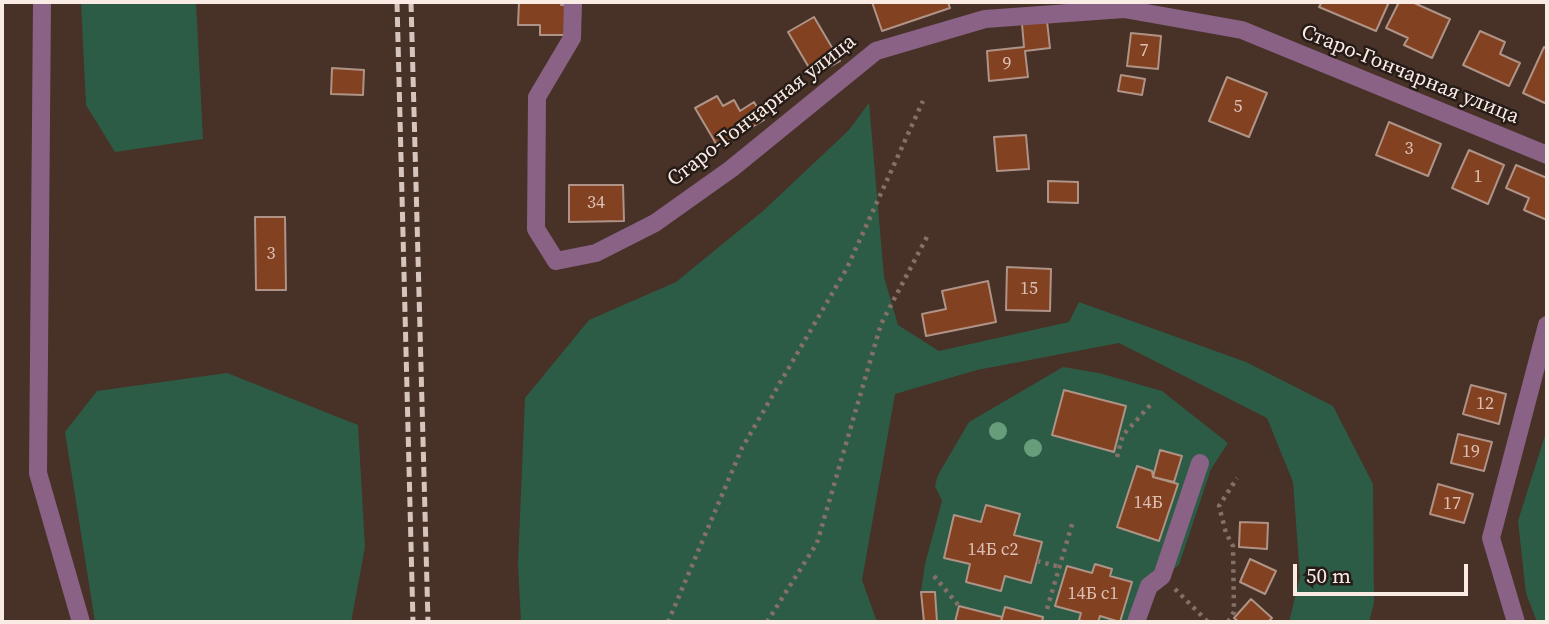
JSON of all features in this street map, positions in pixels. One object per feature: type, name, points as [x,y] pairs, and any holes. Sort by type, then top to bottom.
[{"type":"street","points":[[42,2],[38,473],[82,622]]},
{"type":"street","name":"Старо-Гончарная улица","points":[[573,2],[572,38],[537,97],[536,229],[556,261],[596,253],[655,223],[731,169],[876,51],[981,10],[1124,9],[1242,30],[1547,155]]},
{"type":"street","points":[[1516,622],[1491,538],[1547,325]]},
{"type":"street","points":[[1136,622],[1149,586],[1162,576],[1200,463]]},
{"type":"path","points":[[668,622],[742,448],[847,268],[923,101]]},
{"type":"path","points":[[767,622],[817,543],[881,324],[929,233]]},
{"type":"path","points":[[1117,457],[1123,435],[1153,402]]},
{"type":"path","points":[[1228,622],[1234,612],[1233,546],[1226,533],[1219,506],[1237,478]]},
{"type":"path","points":[[1047,609],[1073,521]]},
{"type":"path","points":[[1037,562],[1060,567]]},
{"type":"path","points":[[934,576],[960,606]]},
{"type":"path","points":[[1162,576],[1208,622]]},
{"type":"green space","points":[[81,2],[196,2],[203,139],[115,152],[86,105]]},
{"type":"green space","points":[[869,103],[884,277],[898,325],[939,351],[1069,322],[1079,302],[1246,362],[1333,406],[1373,484],[1374,603],[1369,622],[1289,622],[1300,577],[1293,482],[1267,418],[1119,343],[977,370],[895,394],[862,580],[877,622],[521,622],[518,564],[525,398],[589,320],[676,282],[763,211],[849,130]]},
{"type":"green space","points":[[1063,367],[1099,373],[1162,391],[1228,443],[1211,469],[1179,565],[1154,584],[1145,622],[924,622],[921,592],[925,564],[942,501],[935,486],[938,475],[969,422]]},
{"type":"green space","points":[[227,373],[358,425],[365,547],[351,622],[95,622],[65,432],[97,391]]},
{"type":"green space","points":[[1547,429],[1547,622],[1537,622],[1526,593],[1518,521]]},
{"type":"building","points":[[519,2],[561,2],[561,5],[568,5],[568,35],[540,35],[540,25],[518,25]]},
{"type":"building","points":[[872,2],[948,2],[950,8],[882,31]]},
{"type":"building","points":[[1322,2],[1389,2],[1376,31],[1319,7]]},
{"type":"building","points":[[1399,2],[1412,2],[1450,19],[1432,58],[1404,45],[1408,38],[1386,28]]},
{"type":"building","points":[[814,17],[840,61],[814,76],[788,32]]},
{"type":"building","points":[[1047,21],[1050,48],[1025,51],[1028,77],[989,81],[987,51],[1024,47],[1022,24]]},
{"type":"building","points":[[1480,31],[1505,42],[1500,54],[1520,63],[1509,86],[1463,65]]},
{"type":"building","points":[[1131,33],[1161,36],[1158,69],[1127,66]]},
{"type":"building","points":[[1544,47],[1547,48],[1547,104],[1523,93]]},
{"type":"building","points":[[332,68],[364,70],[363,95],[331,94]]},
{"type":"building","points":[[1121,75],[1145,79],[1142,95],[1118,91]]},
{"type":"building","points":[[1227,77],[1267,93],[1249,137],[1209,121]]},
{"type":"building","points":[[717,96],[723,106],[734,100],[740,111],[754,102],[764,120],[718,147],[695,108]]},
{"type":"building","points":[[1389,122],[1441,144],[1428,176],[1376,155]]},
{"type":"building","points":[[1026,135],[1029,169],[997,171],[994,137]]},
{"type":"building","points":[[1469,150],[1504,165],[1488,204],[1452,188]]},
{"type":"building","points":[[1516,165],[1547,178],[1547,220],[1524,210],[1529,198],[1506,188]]},
{"type":"building","points":[[1048,181],[1078,182],[1078,203],[1048,202]]},
{"type":"building","points":[[569,185],[623,185],[624,221],[569,222]]},
{"type":"building","points":[[255,217],[285,217],[286,290],[256,290]]},
{"type":"building","points":[[1007,267],[1051,269],[1050,311],[1006,310]]},
{"type":"building","points":[[988,281],[996,322],[926,336],[922,314],[946,309],[942,291]]},
{"type":"building","points":[[1471,385],[1506,394],[1499,424],[1463,414]]},
{"type":"building","points":[[1064,390],[1126,406],[1114,452],[1052,435]]},
{"type":"building","points":[[1458,434],[1492,442],[1484,471],[1451,463]]},
{"type":"building","points":[[1160,450],[1182,456],[1174,482],[1153,477]]},
{"type":"building","points":[[1137,466],[1152,471],[1153,477],[1178,484],[1159,541],[1117,527]]},
{"type":"building","points":[[1438,484],[1473,494],[1464,523],[1430,514]]},
{"type":"building","points":[[986,505],[1020,514],[1014,535],[1042,542],[1031,583],[1005,576],[1001,591],[966,582],[970,564],[944,558],[954,515],[981,522]]},
{"type":"building","points":[[1240,522],[1268,523],[1267,549],[1239,547]]},
{"type":"building","points":[[1250,559],[1276,571],[1265,594],[1240,582]]},
{"type":"building","points":[[1095,564],[1112,569],[1110,576],[1132,582],[1120,622],[1100,616],[1098,622],[1086,622],[1079,620],[1081,613],[1055,606],[1067,566],[1092,573]]},
{"type":"building","points":[[921,592],[935,592],[937,622],[924,622]]},
{"type":"building","points":[[1251,599],[1272,618],[1268,622],[1239,622],[1234,618]]},
{"type":"building","points":[[959,606],[1002,617],[1001,622],[955,622]]},
{"type":"building","points":[[1005,607],[1043,617],[1042,622],[1001,622]]},
{"type":"railway","points":[[397,2],[413,622]]},
{"type":"railway","points":[[411,2],[428,622]]}]
